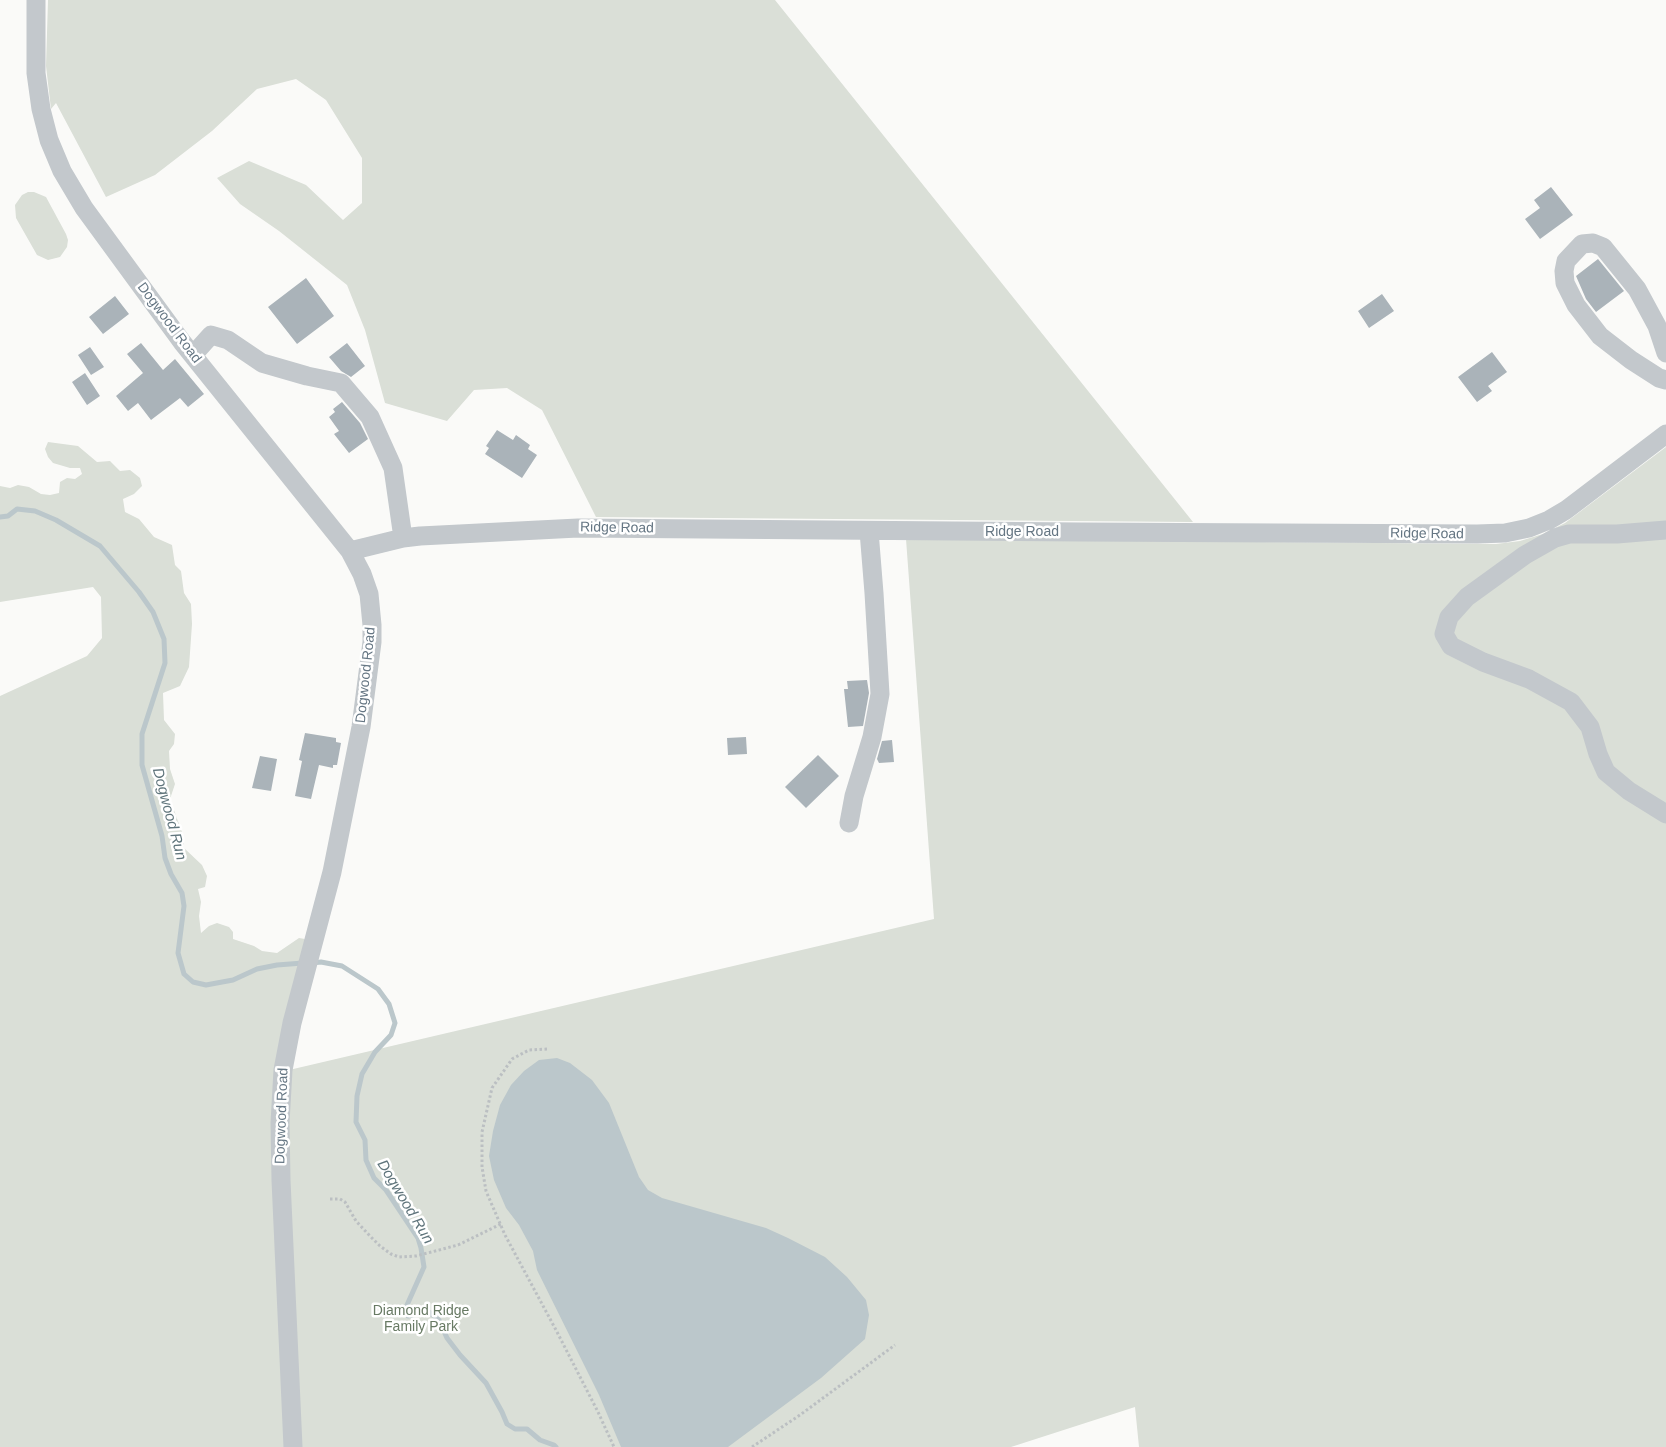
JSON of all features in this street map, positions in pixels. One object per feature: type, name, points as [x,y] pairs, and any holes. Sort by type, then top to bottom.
[{"type":"street","name":"Dogwood Road","points":[[36,0],[36,73],[41,109],[49,140],[62,171],[84,208],[193,355],[350,551],[362,574],[369,594],[372,625],[366,698],[332,872],[286,1047],[280,1094],[281,1180],[293,1447]]},
{"type":"street","points":[[1666,353],[1657,326],[1637,289],[1603,247],[1593,243],[1582,244],[1566,261],[1564,271],[1565,283],[1576,306],[1600,336],[1631,360],[1666,380]]},
{"type":"street","points":[[193,355],[211,335],[228,340],[262,363],[307,376],[341,383],[370,417],[393,468],[403,538]]},
{"type":"street","name":"Ridge Road","points":[[350,551],[403,538],[578,528],[1505,533],[1529,528],[1554,517],[1666,434]]},
{"type":"street","points":[[1666,530],[1617,534],[1568,534],[1555,538],[1525,555],[1467,597],[1449,617],[1444,634],[1451,646],[1483,662],[1530,679],[1571,702],[1590,727],[1598,754],[1606,772],[1629,791],[1666,814]]},
{"type":"street","points":[[849,823],[854,796],[872,737],[880,694],[869,531]]},
{"type":"path","points":[[547,1049],[529,1050],[512,1059],[492,1088],[482,1132],[482,1166],[486,1191],[499,1225],[598,1412],[614,1447]]},
{"type":"path","points":[[330,1199],[340,1199],[344,1202],[356,1221],[380,1246],[399,1257],[407,1257],[458,1245],[499,1225]]},
{"type":"path","points":[[752,1447],[800,1415],[895,1346]]},
{"type":"green space","points":[[48,0],[775,0],[1193,522],[596,517],[542,410],[507,388],[474,390],[447,421],[385,403],[365,330],[347,285],[279,231],[240,204],[217,178],[249,161],[306,185],[343,220],[362,203],[362,158],[326,100],[296,79],[257,89],[212,131],[155,175],[106,197],[56,103],[51,109],[46,66]]},
{"type":"green space","points":[[34,192],[46,197],[66,234],[68,240],[67,247],[60,257],[48,260],[37,255],[16,218],[15,205],[22,195]]},
{"type":"green space","points":[[48,442],[78,446],[97,462],[110,461],[120,471],[130,470],[140,478],[142,486],[134,494],[123,499],[125,512],[139,519],[154,537],[172,545],[175,565],[181,571],[184,593],[191,604],[192,624],[189,667],[180,686],[163,693],[164,720],[175,734],[174,744],[169,751],[170,769],[175,784],[170,799],[184,838],[184,848],[202,865],[207,876],[205,887],[198,889],[201,902],[199,916],[201,933],[209,926],[217,923],[229,927],[233,932],[233,939],[254,946],[262,951],[277,953],[299,938],[305,939],[278,1051],[286,1447],[0,1447],[0,696],[87,656],[102,638],[101,597],[93,587],[0,602],[0,486],[10,488],[18,485],[29,487],[41,494],[50,495],[59,493],[60,482],[67,478],[75,479],[82,474],[80,468],[70,468],[53,463],[45,449]]},
{"type":"green space","name":"Diamond Ridge Family Park","points":[[1666,447],[1666,1447],[1139,1447],[1135,1407],[1011,1447],[300,1447],[286,1139],[289,1070],[934,919],[906,539],[1496,544],[1520,541],[1543,534],[1565,523]]},
{"type":"shaded area","points":[[557,1058],[570,1063],[592,1080],[609,1103],[639,1177],[648,1190],[662,1198],[766,1228],[788,1238],[825,1257],[847,1277],[866,1300],[869,1315],[865,1339],[821,1378],[728,1447],[621,1447],[599,1395],[537,1270],[533,1251],[519,1225],[506,1208],[494,1180],[489,1156],[500,1105],[511,1085],[524,1071],[539,1060]]},
{"type":"building","points":[[1551,187],[1573,215],[1540,239],[1525,219],[1540,208],[1534,200]]},
{"type":"building","points":[[1598,259],[1624,291],[1596,312],[1586,299],[1576,276]]},
{"type":"building","points":[[306,278],[334,316],[297,344],[268,307]]},
{"type":"building","points":[[1382,294],[1394,311],[1369,328],[1358,311]]},
{"type":"building","points":[[115,296],[129,314],[103,334],[89,317]]},
{"type":"building","points":[[141,343],[163,370],[175,359],[204,394],[188,407],[180,398],[151,420],[138,403],[128,411],[116,396],[143,373],[127,354]]},
{"type":"building","points":[[347,343],[365,366],[351,377],[341,371],[329,357]]},
{"type":"building","points":[[90,347],[104,367],[91,375],[78,355]]},
{"type":"building","points":[[1492,352],[1507,372],[1488,386],[1492,391],[1477,402],[1458,377]]},
{"type":"building","points":[[85,373],[100,396],[87,405],[72,382]]},
{"type":"building","points":[[342,402],[360,423],[368,439],[349,453],[334,434],[339,431],[329,417],[335,412],[333,409]]},
{"type":"building","points":[[497,430],[513,440],[516,435],[530,445],[528,449],[537,455],[522,478],[485,454],[489,448],[486,446]]},
{"type":"building","points":[[867,680],[869,693],[863,726],[848,727],[844,689],[848,689],[847,681]]},
{"type":"building","points":[[305,733],[336,738],[336,742],[341,743],[337,765],[333,765],[333,768],[319,765],[311,799],[295,796],[302,761],[299,760]]},
{"type":"building","points":[[746,737],[747,754],[728,755],[727,738]]},
{"type":"building","points":[[892,740],[894,762],[879,763],[877,759],[882,741]]},
{"type":"building","points":[[818,755],[839,776],[806,808],[785,787]]},
{"type":"building","points":[[260,756],[277,759],[271,791],[252,788]]},
{"type":"waterway","name":"Dogwood Run","points":[[0,517],[8,516],[17,509],[35,511],[56,520],[100,546],[139,592],[153,612],[164,639],[165,663],[142,734],[142,765],[162,836],[165,858],[171,874],[182,893],[184,906],[178,953],[184,974],[193,982],[206,985],[233,980],[257,969],[303,963]]},
{"type":"waterway","name":"Dogwood Run","points":[[312,963],[321,962],[342,966],[378,989],[389,1004],[395,1023],[391,1035],[375,1052],[362,1074],[357,1096],[356,1122],[365,1140],[366,1160],[374,1178],[386,1190],[418,1238],[421,1248],[424,1267],[407,1305],[408,1316],[429,1312],[439,1320],[447,1338],[486,1383],[507,1424],[515,1429],[527,1429],[540,1440],[556,1447]]}]
